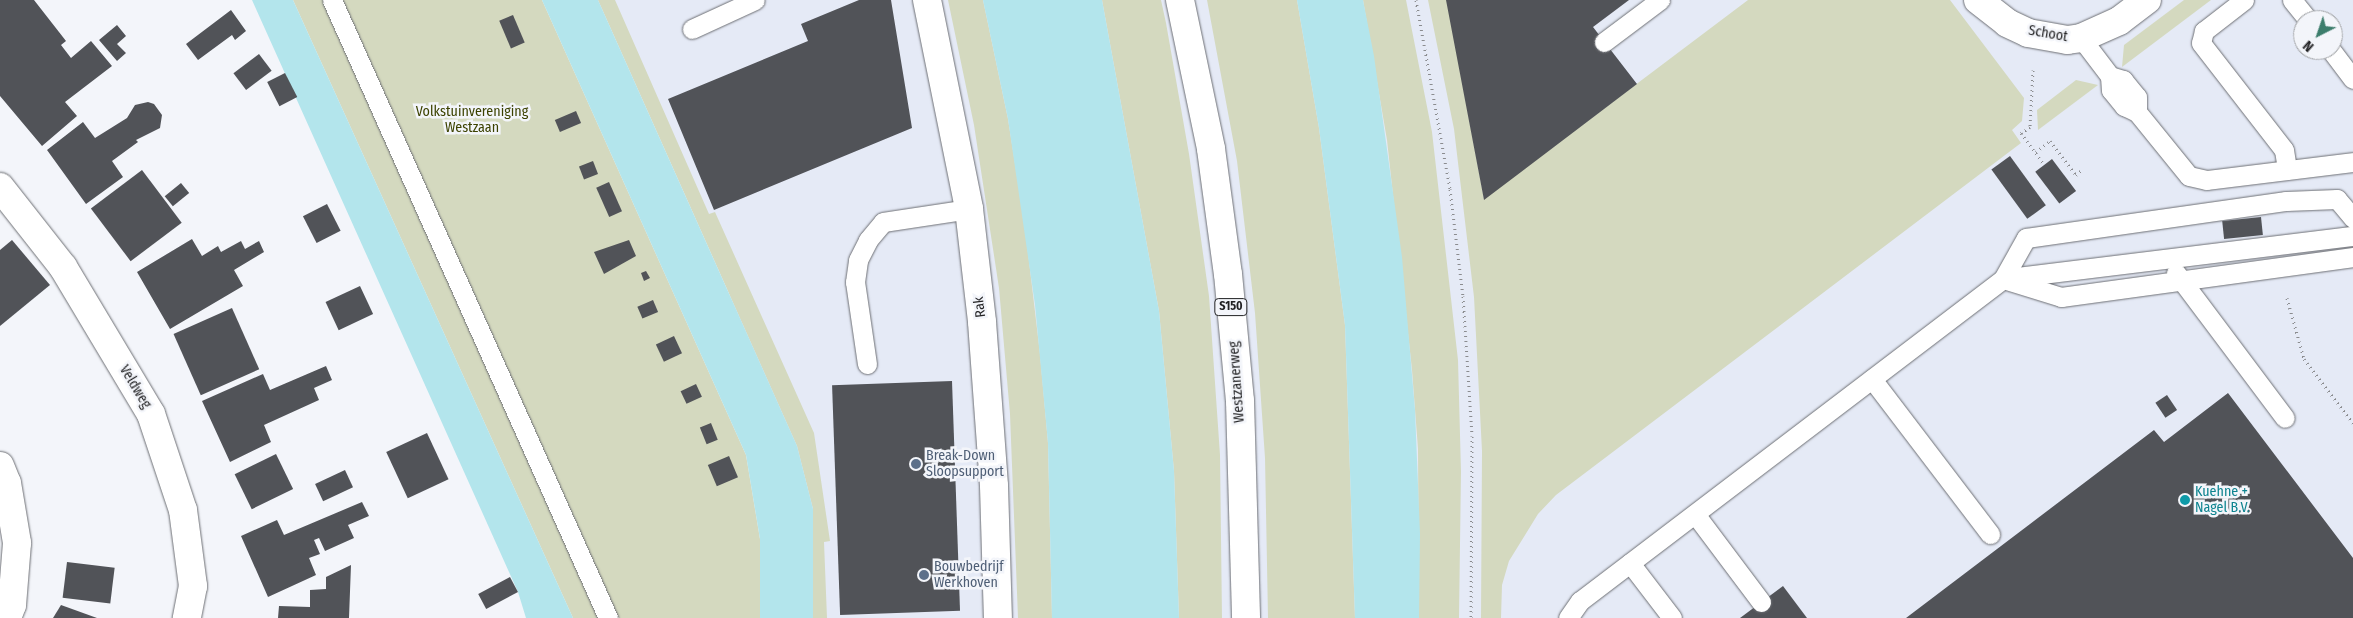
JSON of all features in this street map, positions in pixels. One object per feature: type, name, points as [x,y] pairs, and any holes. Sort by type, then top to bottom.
[{"type":"street","name":"Rak","points":[[927,0],[969,209],[991,430],[998,618]]},
{"type":"street","name":"Westzanerweg","points":[[1180,0],[1211,150],[1228,274],[1240,402],[1246,618]]},
{"type":"street","name":"Schoot","points":[[1978,0],[2007,23],[2035,34],[2067,40],[2081,38],[2119,21],[2147,0]]},
{"type":"street","name":"Veldweg","points":[[0,187],[63,267],[151,414],[183,510],[193,586],[187,618]]},
{"type":"street","points":[[0,466],[6,483],[17,543],[12,605],[7,618]]},
{"type":"lane","points":[[332,0],[608,618]]},
{"type":"lane","points":[[692,29],[755,0]]},
{"type":"lane","points":[[1604,42],[1660,0]]},
{"type":"lane","points":[[2244,0],[2204,31],[2202,43],[2284,150],[2287,170]]},
{"type":"lane","points":[[2292,0],[2300,10]]},
{"type":"lane","points":[[2081,38],[2110,76],[2123,80],[2137,97],[2137,112],[2181,168],[2198,180],[2353,162]]},
{"type":"lane","points":[[2339,60],[2353,79]]},
{"type":"lane","points":[[1568,618],[1580,601],[2002,279],[2026,238],[2286,201],[2337,199],[2353,218]]},
{"type":"lane","points":[[867,364],[855,282],[858,260],[868,240],[883,222],[969,209]]},
{"type":"lane","points":[[2002,279],[2353,236]]},
{"type":"lane","points":[[2002,279],[2061,297],[2353,257]]},
{"type":"lane","points":[[2165,259],[2286,418]]},
{"type":"lane","points":[[1872,379],[1990,534]]},
{"type":"lane","points":[[1695,514],[1761,602]]},
{"type":"lane","points":[[1630,563],[1672,618]]},
{"type":"path","points":[[1416,0],[1450,189],[1464,306],[1472,436],[1471,618]]},
{"type":"path","points":[[2035,34],[2030,127],[2021,133],[2044,165]]},
{"type":"path","points":[[2036,152],[2050,141],[2076,175],[2083,169]]},
{"type":"path","points":[[2282,268],[2304,359],[2353,423]]},
{"type":"shaded area","points":[[598,0],[2353,0],[2353,618],[813,618],[815,532],[726,284]]},
{"type":"green space","name":"Volkstuinvereniging Westzaan","points":[[293,0],[542,0],[746,455],[760,539],[760,618],[573,618]]},
{"type":"green space","points":[[598,0],[615,0],[709,214],[715,212],[814,433],[830,541],[824,542],[827,618],[813,618],[813,509],[797,446]]},
{"type":"green space","points":[[948,0],[983,0],[1008,119],[1025,227],[1048,443],[1052,618],[1018,618],[1010,414],[999,288],[974,125]]},
{"type":"green space","points":[[1102,0],[1161,0],[1166,23],[1189,154],[1209,296],[1220,455],[1222,618],[1179,618],[1174,471],[1159,311]]},
{"type":"green space","points":[[1207,0],[1297,0],[1319,128],[1345,325],[1355,618],[1268,618],[1265,458],[1255,313],[1237,161]]},
{"type":"green space","points":[[1363,0],[1406,0],[1432,132],[1458,360],[1461,472],[1459,618],[1419,618],[1418,449],[1412,370],[1387,140]]},
{"type":"green space","points":[[1428,0],[1447,0],[1484,199],[1748,0],[1950,0],[2024,98],[2022,121],[2012,130],[2021,143],[1556,495],[1538,514],[1509,561],[1502,585],[1501,618],[1481,618],[1482,451],[1474,297],[1454,129]]},
{"type":"green space","points":[[2184,0],[2211,0],[2122,67],[2124,45]]},
{"type":"green space","points":[[2076,80],[2098,85],[2038,130],[2037,110]]},
{"type":"water","points":[[252,0],[293,0],[573,618],[526,618],[518,592]]},
{"type":"water","points":[[542,0],[598,0],[797,446],[813,509],[813,618],[760,618],[760,539],[746,455]]},
{"type":"water","points":[[983,0],[1102,0],[1159,311],[1174,471],[1179,618],[1052,618],[1048,443],[1035,305],[1008,119]]},
{"type":"water","points":[[1297,0],[1363,0],[1374,56],[1402,257],[1415,410],[1420,534],[1419,618],[1355,618],[1345,325],[1319,128]]},
{"type":"building","points":[[0,0],[34,0],[66,41],[61,45],[71,58],[91,41],[112,66],[65,102],[77,116],[42,146],[0,96]]},
{"type":"building","points":[[859,0],[891,0],[912,128],[714,210],[668,99],[808,41],[801,24]]},
{"type":"building","points":[[1446,0],[1629,0],[1593,27],[1637,84],[1484,200]]},
{"type":"building","points":[[231,10],[246,31],[235,40],[232,35],[198,60],[186,44]]},
{"type":"building","points":[[513,15],[525,43],[511,48],[499,21]]},
{"type":"building","points":[[117,25],[126,36],[117,44],[126,53],[117,61],[99,40]]},
{"type":"building","points":[[259,54],[272,71],[246,90],[233,73]]},
{"type":"building","points":[[285,73],[297,97],[279,106],[267,82]]},
{"type":"building","points":[[148,102],[154,104],[162,115],[160,128],[136,140],[138,142],[112,161],[123,177],[86,204],[47,150],[83,122],[95,138],[127,118],[135,105]]},
{"type":"building","points":[[576,111],[581,123],[560,132],[555,120]]},
{"type":"building","points":[[2010,156],[2046,205],[2027,219],[1991,170]]},
{"type":"building","points":[[2052,159],[2076,191],[2059,204],[2035,172]]},
{"type":"building","points":[[593,161],[598,174],[584,179],[579,166]]},
{"type":"building","points":[[142,170],[182,223],[131,261],[91,209]]},
{"type":"building","points":[[609,182],[622,211],[609,217],[596,188]]},
{"type":"building","points":[[181,183],[189,193],[173,206],[165,196]]},
{"type":"building","points":[[327,204],[341,231],[317,243],[303,216]]},
{"type":"building","points":[[2261,217],[2263,235],[2224,239],[2222,221]]},
{"type":"building","points":[[192,239],[202,256],[218,246],[221,252],[241,241],[245,249],[259,241],[264,252],[234,270],[243,286],[170,329],[137,272]]},
{"type":"building","points":[[12,240],[50,285],[0,326],[0,250]]},
{"type":"building","points":[[629,240],[636,256],[604,274],[594,252]]},
{"type":"building","points":[[646,271],[650,278],[644,281],[641,273]]},
{"type":"building","points":[[360,286],[373,314],[339,330],[326,302]]},
{"type":"building","points":[[653,300],[658,312],[642,319],[637,307]]},
{"type":"building","points":[[232,308],[259,369],[201,395],[174,334]]},
{"type":"building","points":[[674,336],[682,353],[664,362],[656,344]]},
{"type":"building","points":[[326,366],[332,380],[314,388],[319,400],[264,425],[271,442],[230,462],[202,401],[263,374],[270,390]]},
{"type":"building","points":[[952,381],[960,611],[840,615],[832,385]]},
{"type":"building","points":[[696,384],[702,397],[687,404],[681,391]]},
{"type":"building","name":"Kuehne + Nagel B.V.","points":[[2228,393],[2353,558],[2353,618],[1906,618],[2154,430],[2164,442]]},
{"type":"building","points":[[2167,395],[2177,410],[2165,418],[2155,403]]},
{"type":"building","points":[[711,423],[718,440],[707,444],[700,427]]},
{"type":"building","points":[[427,433],[449,479],[408,498],[386,452]]},
{"type":"building","points":[[276,454],[293,489],[252,509],[235,474]]},
{"type":"building","points":[[729,456],[738,477],[717,486],[708,465]]},
{"type":"building","points":[[345,470],[353,487],[323,501],[315,484]]},
{"type":"building","points":[[362,502],[369,516],[348,525],[354,538],[325,551],[319,538],[314,540],[320,554],[309,558],[316,575],[268,597],[241,536],[277,520],[284,535]]},
{"type":"building","points":[[67,562],[115,568],[110,604],[63,598]]},
{"type":"building","points":[[351,565],[349,618],[278,618],[279,606],[310,607],[310,590],[326,589],[326,577]]},
{"type":"building","points":[[510,577],[518,592],[486,609],[478,594]]},
{"type":"building","points":[[1783,586],[1807,618],[1740,618]]},
{"type":"building","points":[[61,605],[97,618],[53,618]]},
{"type":"place","name":"Break-Down Sloopsupport","points":[[916,464]]},
{"type":"place","name":"Kuehne + Nagel B.V.","points":[[2185,500]]},
{"type":"place","name":"Bouwbedrijf Werkhoven","points":[[924,575]]}]
